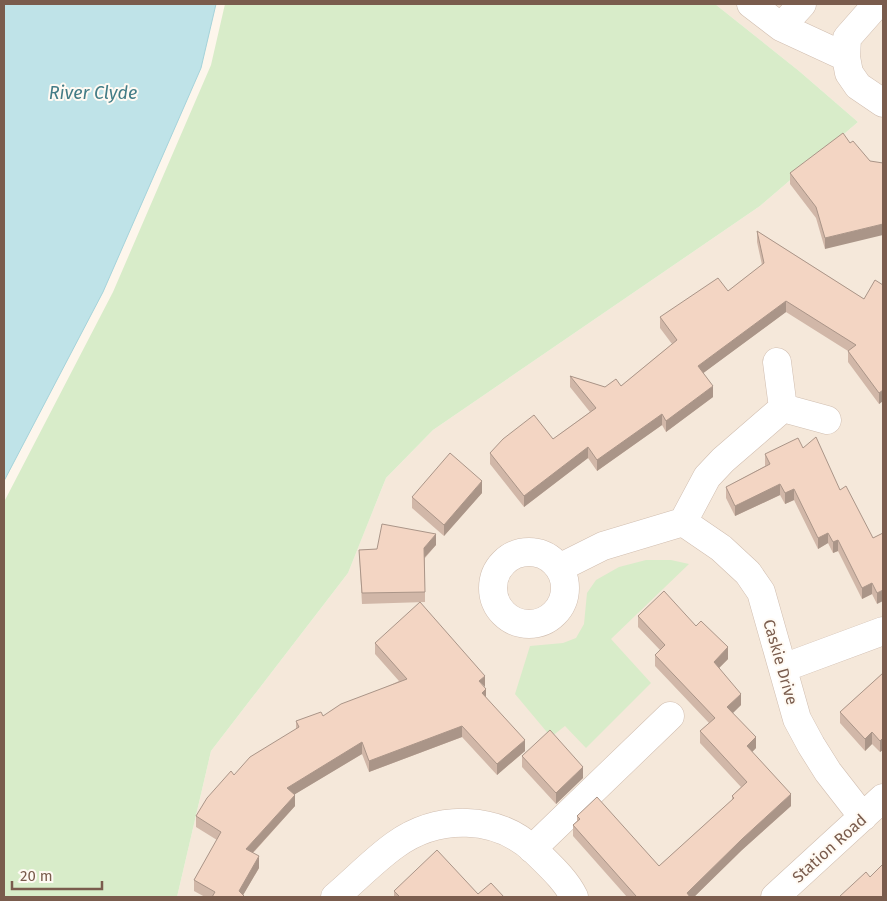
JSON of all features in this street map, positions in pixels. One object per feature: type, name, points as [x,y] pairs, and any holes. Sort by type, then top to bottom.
[{"type":"street","points":[[751,4],[781,27],[846,56]]},
{"type":"street","points":[[781,27],[802,4]]},
{"type":"street","points":[[867,7],[847,38],[846,56],[849,73],[858,86],[883,103]]},
{"type":"street","points":[[777,362],[783,408]]},
{"type":"street","points":[[783,408],[827,420]]},
{"type":"street","points":[[559,568],[603,546],[683,522],[707,477],[723,460],[783,408]]},
{"type":"street","name":"Caskie Drive","points":[[683,522],[721,548],[748,573],[761,592],[797,719],[828,772],[863,817]]},
{"type":"street","points":[[783,668],[883,631]]},
{"type":"street","points":[[532,849],[670,716]]},
{"type":"street","name":"Station Road","points":[[775,897],[883,798]]},
{"type":"street","points":[[335,897],[396,844],[421,830],[450,823],[476,822],[505,831],[532,849],[549,864],[572,891],[574,897]]},
{"type":"shaded area","points":[[715,4],[883,4],[883,897],[177,897],[211,751],[348,573],[386,478],[433,430],[760,206],[858,122],[799,71]]},
{"type":"green space","points":[[225,4],[715,4],[799,71],[858,122],[760,206],[433,430],[386,478],[348,573],[211,751],[177,897],[4,897],[4,502],[113,292],[211,65]]},
{"type":"green space","points":[[646,560],[671,560],[689,564],[611,639],[651,683],[586,748],[565,726],[551,737],[515,694],[530,646],[563,643],[576,638],[584,624],[587,593],[596,580],[619,567]]},
{"type":"water","name":"River Clyde","points":[[4,4],[216,4],[201,68],[103,292],[4,481]]},
{"type":"building","points":[[843,133],[850,143],[853,141],[870,161],[883,163],[883,224],[825,238],[816,207],[790,173]]},
{"type":"building","points":[[757,231],[864,299],[875,280],[883,285],[883,390],[879,393],[848,351],[856,345],[786,301],[698,366],[713,386],[666,421],[662,414],[597,460],[588,447],[524,496],[490,453],[503,439],[534,415],[553,439],[596,408],[570,376],[605,387],[616,379],[621,386],[677,340],[660,317],[718,278],[728,291],[764,263]]},
{"type":"building","points":[[816,437],[840,490],[846,486],[873,538],[883,533],[883,590],[877,593],[872,583],[862,588],[838,540],[833,542],[828,533],[818,538],[794,489],[785,493],[780,484],[735,506],[726,487],[770,464],[765,454],[798,438],[803,448]]},
{"type":"building","points":[[450,453],[482,481],[444,525],[412,497]]},
{"type":"building","points":[[382,524],[436,534],[424,548],[425,592],[362,593],[359,550],[377,549]]},
{"type":"building","points":[[664,591],[696,626],[701,621],[728,647],[714,662],[741,694],[727,707],[756,737],[747,746],[791,794],[687,893],[690,897],[634,897],[636,896],[573,825],[580,819],[577,816],[597,797],[659,866],[734,798],[732,796],[747,782],[700,731],[715,718],[655,655],[665,645],[638,616]]},
{"type":"building","points":[[420,602],[485,676],[479,681],[486,689],[482,693],[525,740],[497,764],[462,726],[369,761],[362,742],[287,788],[295,795],[246,849],[259,856],[239,891],[245,897],[212,897],[215,892],[194,880],[221,832],[196,816],[207,798],[231,771],[234,775],[250,757],[299,727],[296,721],[321,712],[323,716],[341,704],[407,679],[375,643]]},
{"type":"building","points":[[883,673],[883,738],[880,741],[872,732],[865,739],[840,712]]},
{"type":"building","points":[[550,730],[583,767],[556,793],[522,756]]},
{"type":"building","points":[[437,850],[478,894],[491,883],[504,897],[400,897],[394,891]]},
{"type":"building","points":[[883,864],[883,897],[839,897],[866,872],[870,877]]}]
